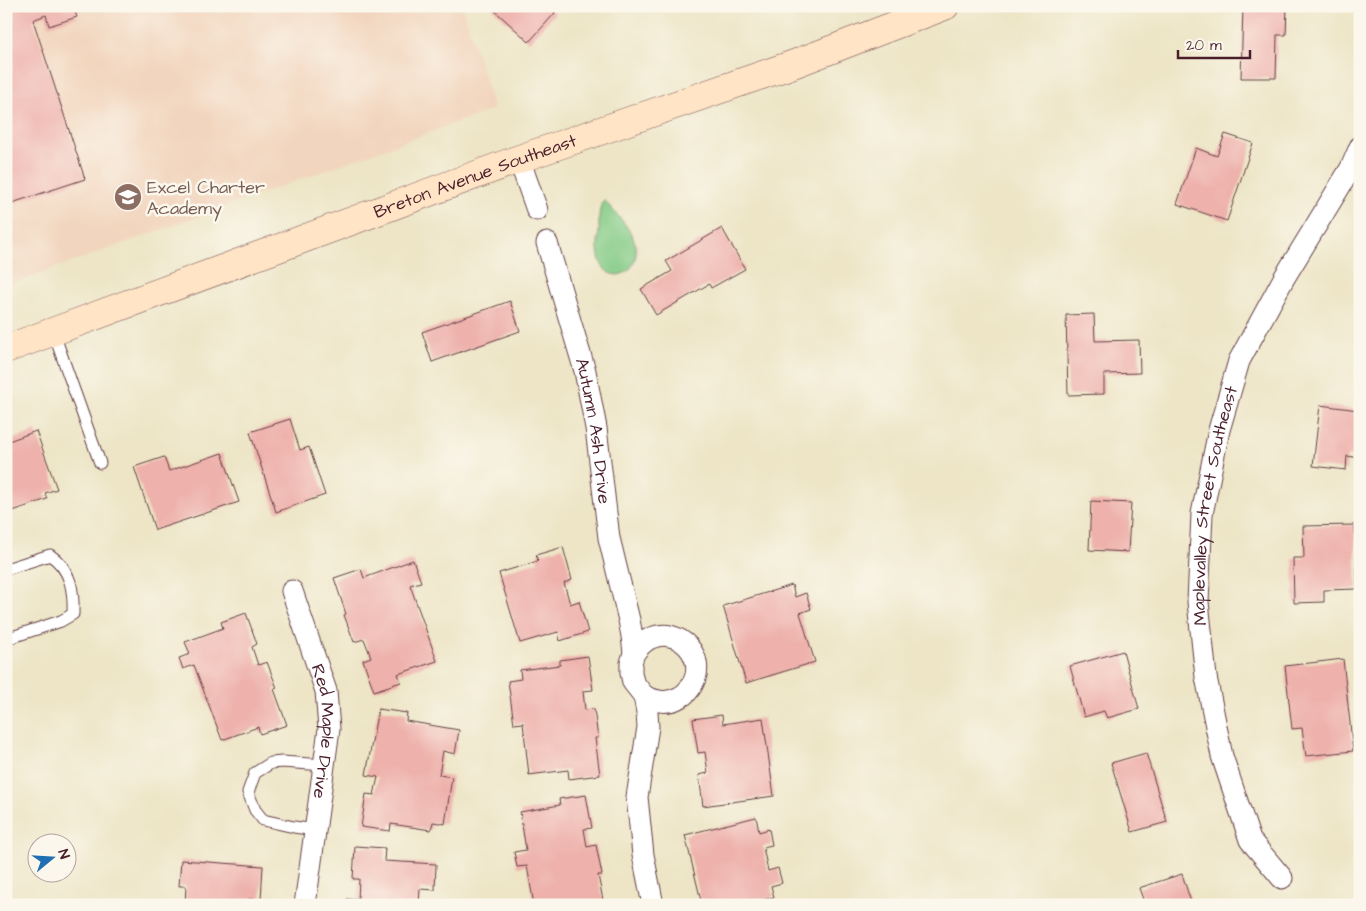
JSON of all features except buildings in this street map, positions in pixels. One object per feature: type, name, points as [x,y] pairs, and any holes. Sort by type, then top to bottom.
[{"type":"main road","name":"Breton Avenue Southeast","points":[[6,349],[519,158],[791,65],[945,6]]},
{"type":"street","name":"Maplevalley Street Southeast","points":[[1282,878],[1250,840],[1222,756],[1206,677],[1198,602],[1202,514],[1219,430],[1239,361],[1284,278],[1351,168],[1360,147]]},
{"type":"street","points":[[519,158],[538,210]]},
{"type":"street","name":"Autumn Ash Drive","points":[[547,243],[585,371],[596,428],[609,538],[629,620],[634,653],[630,673],[633,682],[644,696],[647,712],[648,727],[636,797],[643,855],[653,905]]},
{"type":"street","name":"Red Maple Drive","points":[[292,592],[326,691],[329,729],[305,905]]},
{"type":"street","points":[[629,620],[651,638]]},
{"type":"street","points":[[634,653],[641,644],[661,635],[672,636],[682,640],[695,657],[697,667],[696,678],[688,692],[674,700],[664,702],[644,696]]},
{"type":"street","points":[[648,727],[674,700]]},
{"type":"lane","points":[[53,331],[100,464]]},
{"type":"lane","points":[[6,569],[50,556],[58,561],[67,575],[74,596],[73,614],[61,622],[6,639]]},
{"type":"lane","points":[[315,830],[262,820],[255,810],[248,792],[255,774],[271,763],[324,765]]},
{"type":"shaded area","name":"Excel Charter Academy","points":[[6,6],[462,6],[494,109],[6,286]]},
{"type":"green space","points":[[604,200],[628,229],[634,240],[635,261],[624,273],[618,275],[611,274],[604,269],[599,256],[599,214]]},
{"type":"place","name":"Excel Charter Academy","points":[[128,197]]}]
